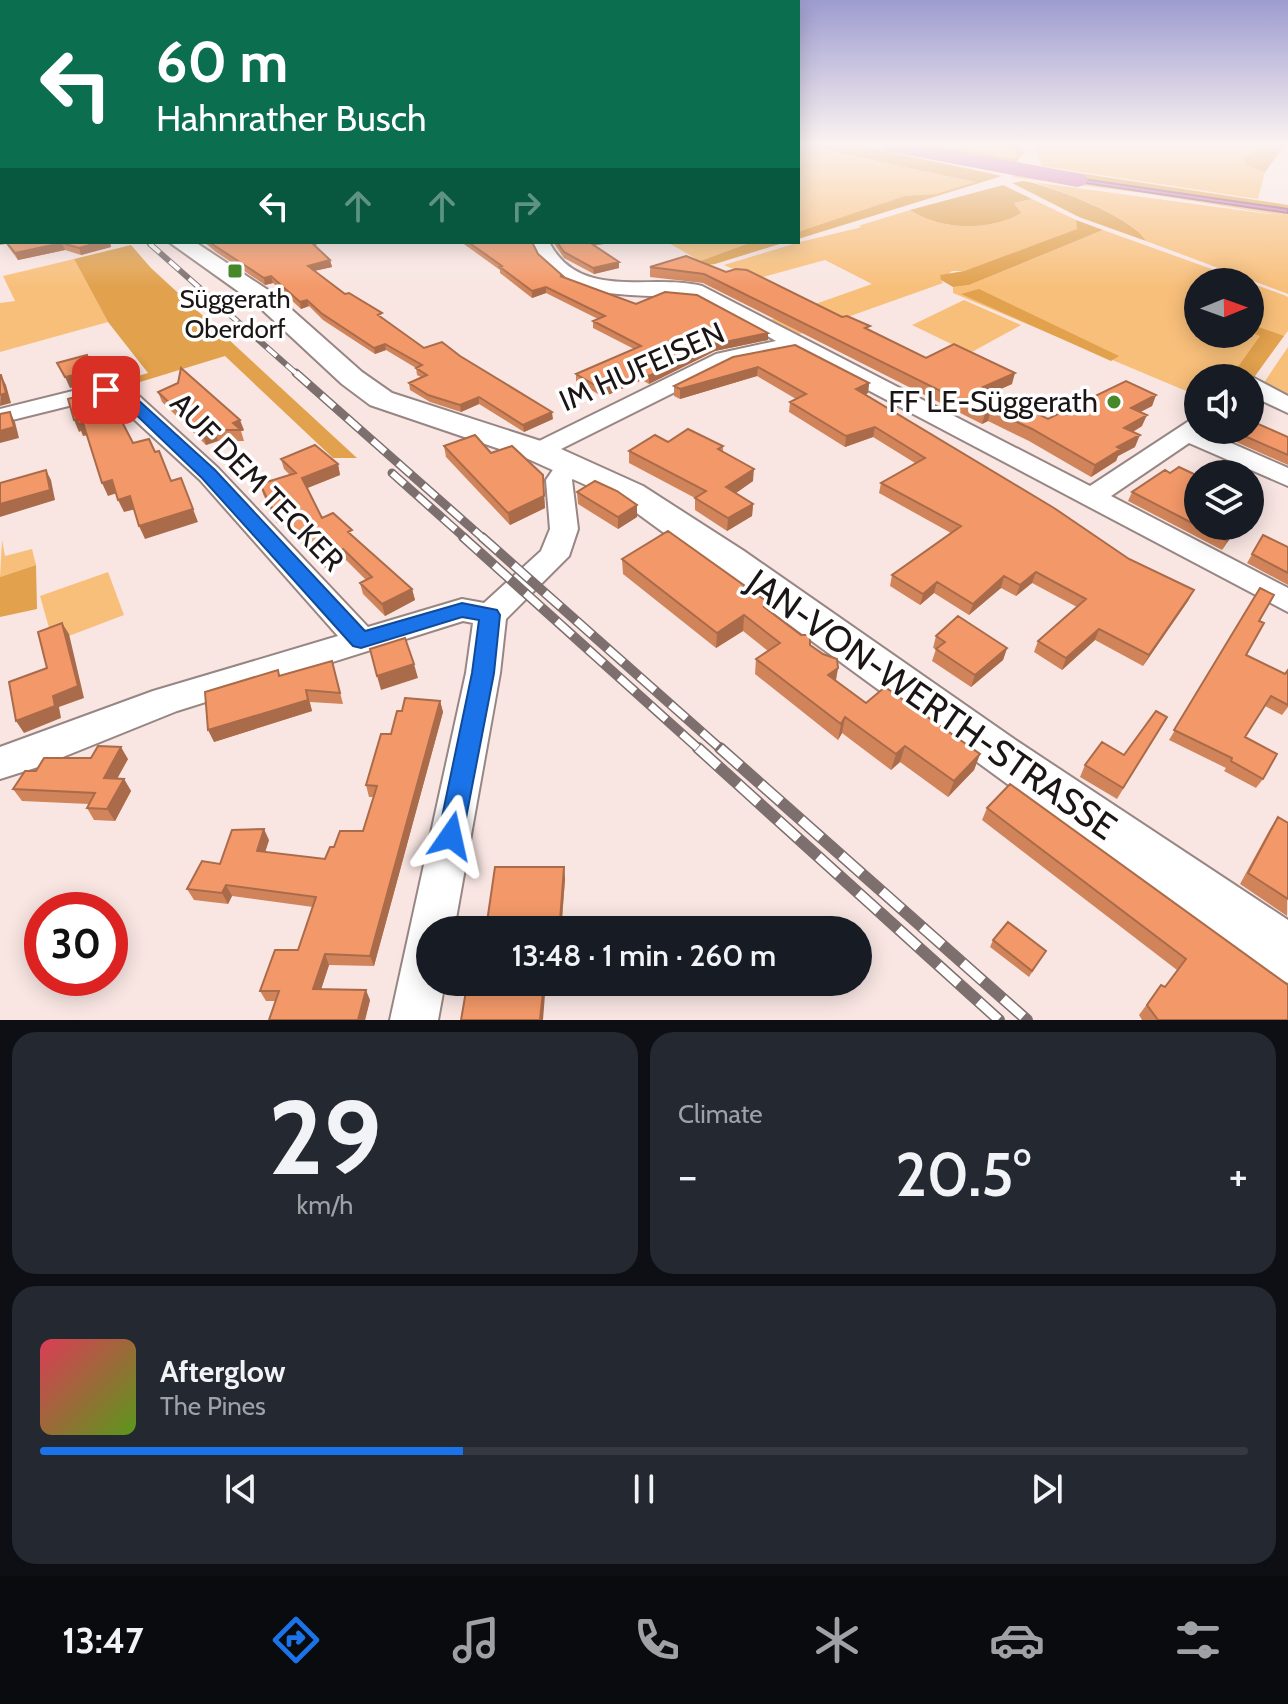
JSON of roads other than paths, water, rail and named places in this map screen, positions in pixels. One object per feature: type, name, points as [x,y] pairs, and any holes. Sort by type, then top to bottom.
[{"type":"main road","name":"JAN-VON-WERTH-STRASSE","points":[[183,244],[265,299],[352,378],[381,399],[554,458],[631,493],[730,560],[1000,755],[1288,954]]},
{"type":"street","points":[[541,244],[554,264],[593,285],[695,290],[1288,601]]},
{"type":"street","name":"IM HUFEISEN","points":[[554,458],[724,359],[794,344]]},
{"type":"street","name":"AUF DEM TECKER","points":[[0,416],[93,393],[116,391],[131,401],[209,474],[361,640]]},
{"type":"street","points":[[1264,393],[1288,406]]},
{"type":"street","points":[[1092,497],[1184,436]]},
{"type":"street","points":[[1221,444],[1288,478]]},
{"type":"street","points":[[435,916],[483,673],[490,615],[546,568],[564,529],[564,503],[554,458]]},
{"type":"street","points":[[0,763],[166,701],[361,640],[462,610],[490,615]]},
{"type":"street","points":[[414,1020],[419,996]]},
{"type":"railway","points":[[150,244],[298,375]]},
{"type":"railway","points":[[296,373],[484,539]]},
{"type":"railway","points":[[392,473],[466,539]]},
{"type":"railway","points":[[463,537],[700,750]]},
{"type":"railway","points":[[482,537],[722,750]]},
{"type":"railway","points":[[698,748],[999,1020]]},
{"type":"railway","points":[[720,748],[1027,1020]]},
{"type":"place","name":"Süggerath Oberdorf","points":[[235,271]]},
{"type":"place","name":"FF LE-Süggerath","points":[[1114,402]]}]
